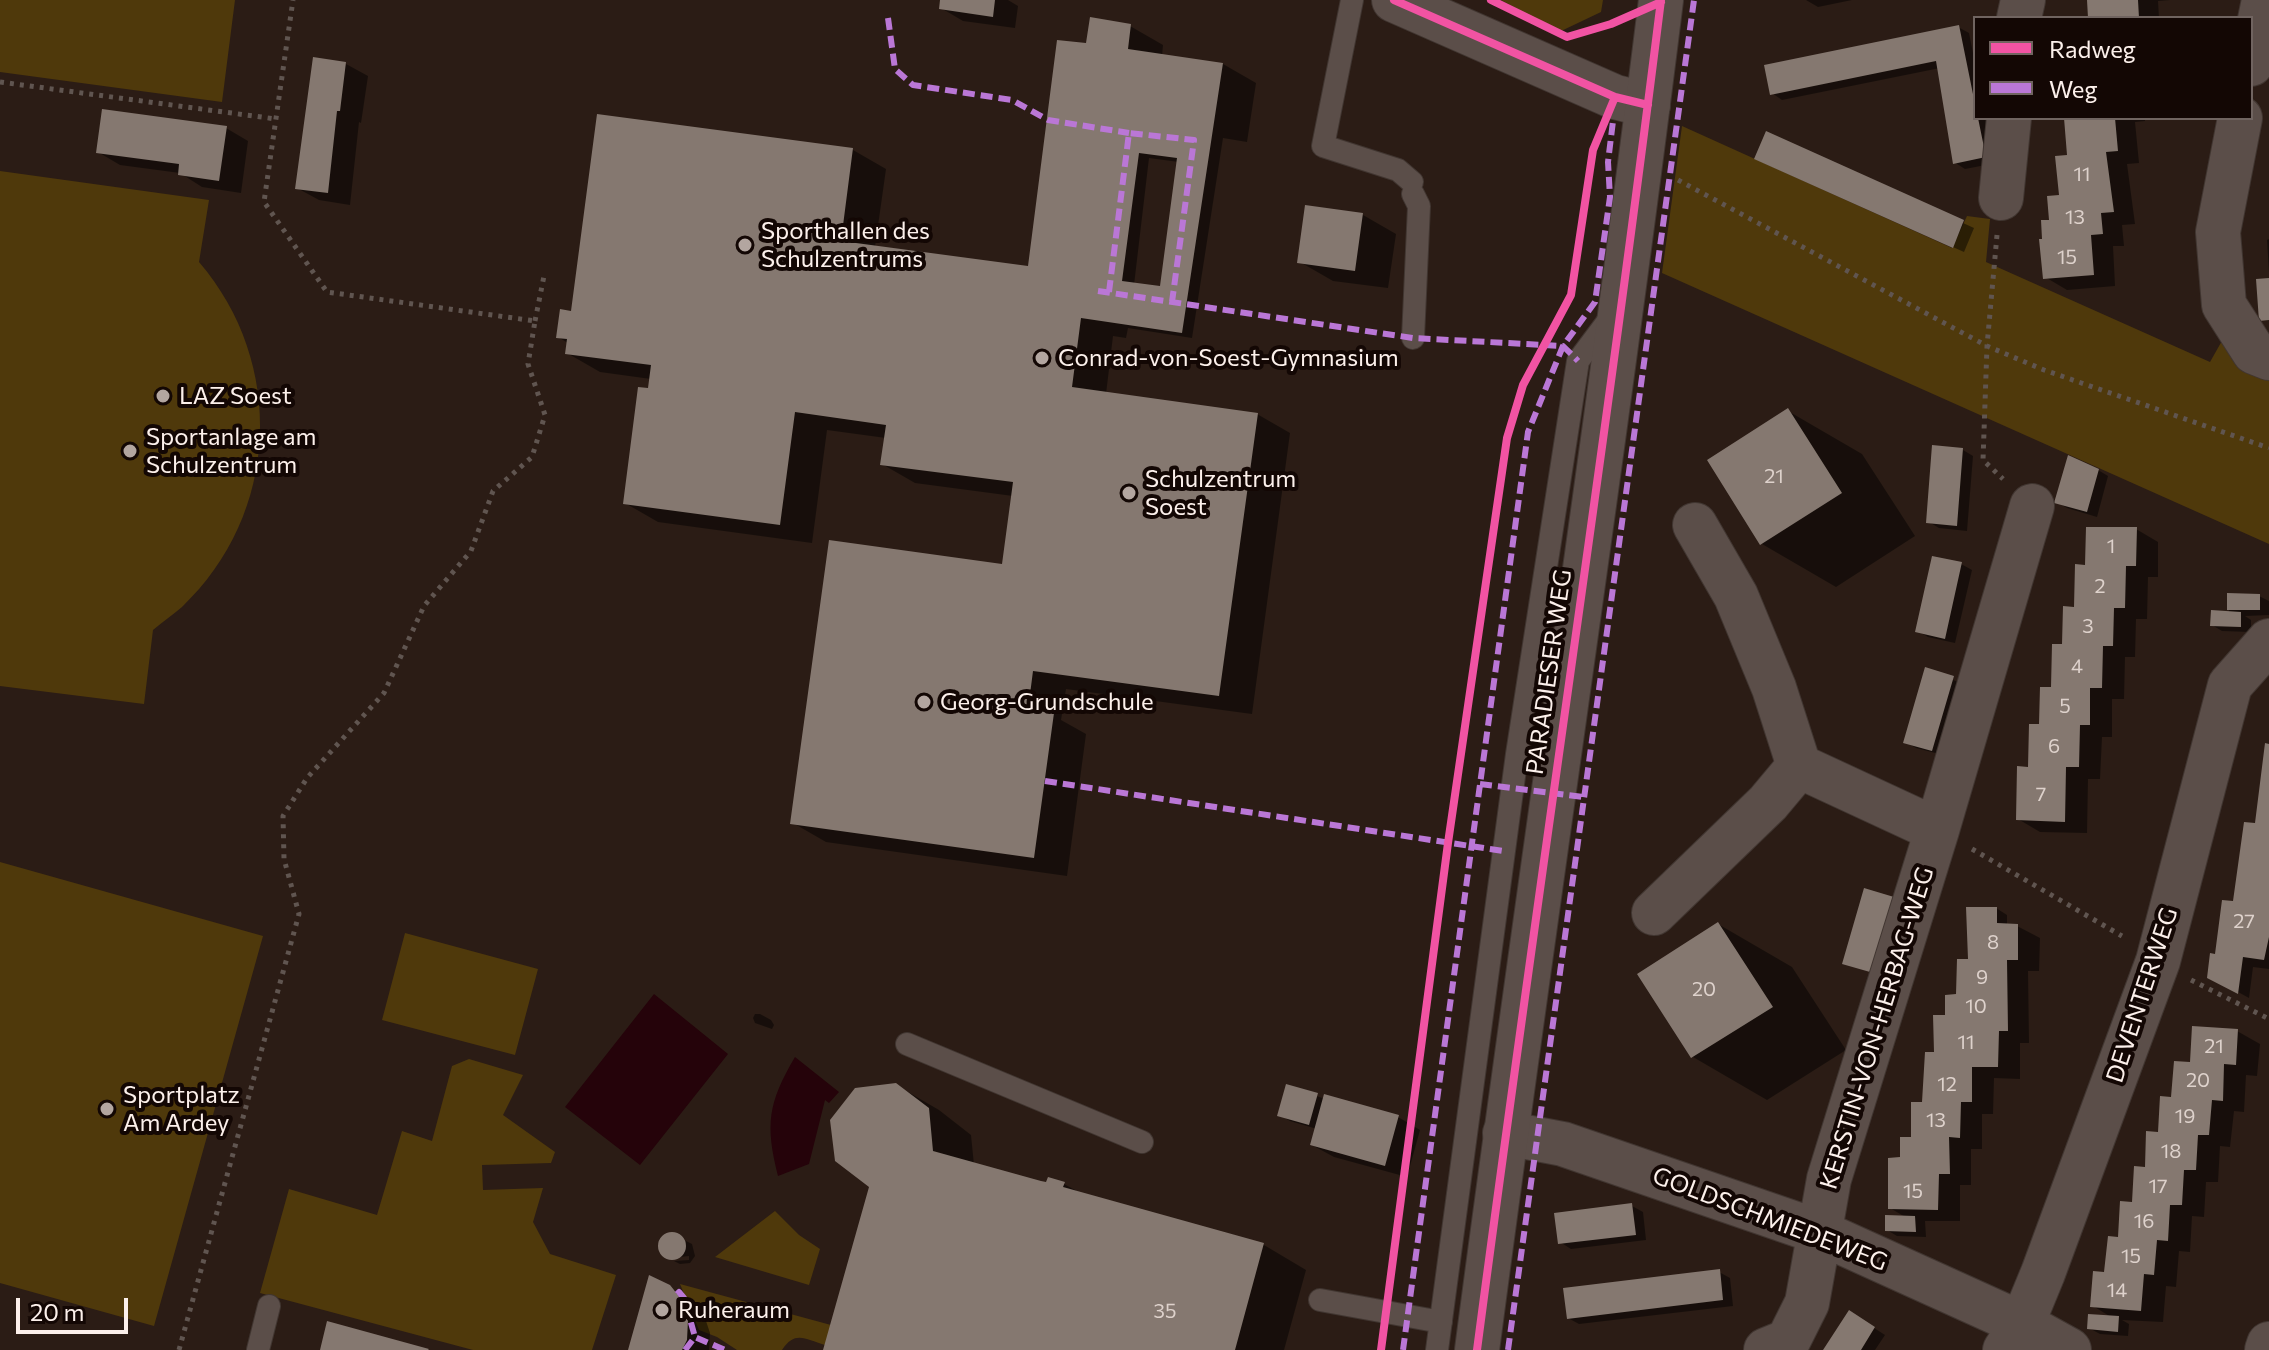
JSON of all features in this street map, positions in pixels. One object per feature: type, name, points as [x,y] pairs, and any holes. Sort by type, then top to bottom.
[{"type":"street","points":[[1394,0],[1615,97],[1648,105]]},
{"type":"street","name":"PARADIESER WEG","points":[[1477,1350],[1489,1158],[1620,306],[1661,0]]},
{"type":"street","points":[[2253,54],[2264,0]]},
{"type":"street","points":[[2001,198],[2009,120]]},
{"type":"street","points":[[2240,120],[2218,232],[2224,305],[2254,352],[2269,358]]},
{"type":"street","name":"KERSTIN-VON-HERBAG-WEG","points":[[1766,1350],[1788,1341],[1807,1303],[1829,1179],[1937,830],[2032,506]]},
{"type":"street","points":[[1695,525],[1736,596],[1774,688],[1799,766],[1937,830]]},
{"type":"street","name":"DEVENTERWEG","points":[[2013,1337],[2043,1273],[2158,961],[2230,685],[2269,641]]},
{"type":"street","points":[[1654,913],[1768,803],[1799,766]]},
{"type":"street","name":"GOLDSCHMIEDEWEG","points":[[1489,1158],[1563,1144],[1819,1232],[2013,1337],[2069,1350]]},
{"type":"street","points":[[2267,1350],[2269,1344]]},
{"type":"lane","points":[[1352,0],[1323,146],[1398,170],[1413,188],[1419,206],[1413,338]]},
{"type":"lane","points":[[907,1044],[1142,1142]]},
{"type":"lane","points":[[1437,1350],[1441,1322],[1489,1158]]},
{"type":"lane","points":[[1320,1300],[1441,1322]]},
{"type":"lane","points":[[258,1350],[269,1306]]},
{"type":"path","points":[[293,0],[264,202],[327,292],[535,321]]},
{"type":"path","points":[[0,82],[276,119]]},
{"type":"path","points":[[1640,171],[1681,180],[1987,346],[2044,370],[2269,448]]},
{"type":"path","points":[[2001,198],[1987,346],[1983,460],[2032,506]]},
{"type":"path","points":[[179,1350],[299,914],[284,859],[283,816],[307,778],[384,693],[424,606],[471,551],[493,491],[532,457],[545,415],[528,364],[544,276]]},
{"type":"path","points":[[1937,830],[2130,940],[2158,961],[2269,1019]]},
{"type":"shaded area","points":[[0,0],[235,0],[222,102],[0,72]]},
{"type":"shaded area","points":[[1501,0],[1603,0],[1601,12],[1559,32]]},
{"type":"shaded area","points":[[1682,126],[1952,248],[1967,216],[1990,219],[1986,262],[2210,362],[2223,339],[2269,375],[2269,544],[1662,273]]},
{"type":"shaded area","name":"Sportanlage am Schulzentrum","points":[[0,171],[209,200],[199,262],[227,302],[247,345],[258,391],[260,438],[253,484],[238,528],[214,570],[182,607],[153,630],[144,704],[0,686]]},
{"type":"shaded area","name":"Sportplatz Am Ardey","points":[[0,862],[263,936],[154,1326],[0,1283]]},
{"type":"shaded area","points":[[405,933],[538,969],[515,1055],[382,1020]]},
{"type":"shaded area","points":[[654,994],[728,1054],[640,1165],[565,1107]]},
{"type":"shaded area","points":[[795,1057],[839,1092],[829,1103],[825,1100],[809,1164],[778,1176],[771,1142],[772,1114],[779,1088]]},
{"type":"shaded area","points":[[469,1059],[523,1075],[503,1115],[555,1152],[551,1163],[482,1165],[483,1190],[543,1188],[533,1222],[550,1254],[616,1275],[592,1350],[473,1350],[260,1293],[289,1189],[377,1215],[402,1131],[432,1141],[452,1066]]},
{"type":"shaded area","points":[[775,1211],[799,1235],[820,1249],[809,1285],[715,1257]]},
{"type":"shaded area","points":[[680,1284],[831,1325],[825,1345],[796,1338],[782,1350],[737,1350],[699,1330]]},
{"type":"building","points":[[940,0],[995,0],[993,17],[939,9]]},
{"type":"building","points":[[2087,0],[2138,0],[2139,16],[2088,16]]},
{"type":"building","name":"Schulzentrum Soest","points":[[1090,17],[1131,24],[1128,49],[1223,63],[1182,333],[1081,318],[1072,387],[1258,413],[1219,696],[1033,671],[1028,710],[1054,713],[1034,858],[790,824],[829,540],[1002,564],[1013,482],[880,465],[886,425],[795,412],[780,525],[623,504],[638,387],[648,388],[651,365],[565,354],[567,339],[556,338],[560,309],[571,311],[597,114],[853,148],[841,241],[1028,266],[1057,40],[1086,43]],"holes":[[[1139,153],[1177,158],[1160,286],[1122,281]]]},
{"type":"building","points":[[1959,25],[1973,94],[1973,120],[1978,120],[1986,157],[1953,164],[1936,61],[1770,95],[1764,65]]},
{"type":"building","points":[[313,57],[346,62],[328,193],[295,189]]},
{"type":"building","points":[[102,109],[227,126],[219,181],[178,175],[179,164],[96,153]]},
{"type":"building","points":[[2064,120],[2115,120],[2118,151],[2106,152],[2114,212],[2101,213],[2103,234],[2091,235],[2094,275],[2043,279],[2039,239],[2042,239],[2041,220],[2049,220],[2047,196],[2059,195],[2055,156],[2067,155]]},
{"type":"building","points":[[1766,131],[1964,220],[1953,248],[1754,159]]},
{"type":"building","points":[[1305,205],[1363,213],[1355,271],[1297,263]]},
{"type":"building","points":[[2269,278],[2269,320],[2259,321],[2256,279]]},
{"type":"building","points":[[1788,408],[1842,493],[1760,545],[1707,460]]},
{"type":"building","points":[[1932,445],[1963,448],[1957,526],[1926,523]]},
{"type":"building","points":[[2068,455],[2099,469],[2087,512],[2054,503]]},
{"type":"building","points":[[2086,527],[2137,527],[2136,566],[2126,566],[2125,608],[2114,608],[2113,646],[2103,646],[2102,688],[2090,688],[2090,725],[2080,725],[2079,767],[2066,767],[2065,822],[2016,820],[2017,766],[2028,767],[2029,724],[2039,724],[2040,687],[2051,687],[2052,644],[2062,644],[2063,606],[2074,607],[2075,564],[2085,565]]},
{"type":"building","points":[[1932,556],[1962,562],[1945,639],[1915,632]]},
{"type":"building","points":[[2227,593],[2260,594],[2260,610],[2227,610]]},
{"type":"building","points":[[2211,610],[2241,612],[2241,627],[2210,626]]},
{"type":"building","points":[[1925,667],[1954,676],[1932,751],[1903,743]]},
{"type":"building","points":[[2265,743],[2269,744],[2269,937],[2264,960],[2243,957],[2238,994],[2207,978],[2210,953],[2215,954],[2222,900],[2233,901],[2244,822],[2255,823]]},
{"type":"building","points":[[1864,888],[1894,897],[1870,972],[1842,964]]},
{"type":"building","points":[[1966,907],[1997,907],[1997,923],[2018,924],[2018,960],[2007,960],[2008,1031],[1999,1031],[1998,1067],[1972,1067],[1972,1102],[1961,1102],[1960,1138],[1949,1137],[1950,1174],[1939,1174],[1938,1210],[1888,1209],[1888,1158],[1900,1157],[1900,1137],[1911,1137],[1911,1102],[1922,1102],[1925,1052],[1934,1052],[1933,1015],[1945,1015],[1945,995],[1956,994],[1957,959],[1968,959]]},
{"type":"building","points":[[1718,922],[1773,1007],[1691,1058],[1637,974]]},
{"type":"building","points":[[2192,1026],[2238,1029],[2236,1065],[2224,1064],[2223,1101],[2212,1100],[2209,1135],[2198,1135],[2196,1170],[2184,1170],[2182,1205],[2170,1205],[2168,1241],[2157,1240],[2154,1275],[2144,1274],[2141,1311],[2090,1307],[2093,1271],[2104,1272],[2108,1236],[2118,1237],[2120,1201],[2132,1202],[2134,1166],[2145,1167],[2146,1131],[2158,1132],[2160,1096],[2171,1097],[2174,1061],[2190,1062]]},
{"type":"building","points":[[896,1083],[929,1108],[933,1151],[1041,1181],[1046,1182],[1048,1177],[1065,1182],[1063,1187],[1264,1243],[1235,1350],[823,1350],[869,1187],[835,1161],[830,1120],[855,1088]]},
{"type":"building","points":[[1286,1084],[1318,1093],[1309,1125],[1277,1116]]},
{"type":"building","points":[[1324,1094],[1399,1115],[1385,1166],[1310,1145]]},
{"type":"building","points":[[1632,1203],[1636,1235],[1558,1244],[1554,1213]]},
{"type":"building","points":[[1885,1215],[1915,1216],[1916,1232],[1885,1231]]},
{"type":"building","points":[[672,1232],[682,1236],[686,1246],[682,1256],[672,1260],[662,1256],[658,1246],[662,1236]]},
{"type":"building","points":[[1720,1269],[1723,1300],[1567,1319],[1563,1288]]},
{"type":"building","name":"Ruheraum","points":[[649,1275],[670,1285],[682,1300],[688,1320],[687,1340],[682,1350],[628,1350]]},
{"type":"building","points":[[1849,1310],[1875,1327],[1861,1350],[1823,1350]]},
{"type":"building","points":[[2088,1314],[2119,1316],[2118,1332],[2087,1329]]},
{"type":"building","points":[[327,1321],[429,1349],[320,1350]]},
{"type":"marked path","points":[[1508,1350],[1694,0]]},
{"type":"marked path","points":[[888,18],[895,69],[913,85],[1012,100],[1048,120],[1129,133]]},
{"type":"marked path","points":[[1403,1350],[1528,432],[1563,346],[1595,302],[1610,197],[1608,162],[1613,121]]},
{"type":"marked path","points":[[1109,292],[1129,133],[1194,140],[1172,302]]},
{"type":"marked path","points":[[1098,291],[1413,338],[1563,346],[1578,361]]},
{"type":"marked path","points":[[1045,781],[1503,851]]},
{"type":"marked path","points":[[1480,784],[1584,797]]},
{"type":"marked path","points":[[677,1294],[679,1292],[684,1298],[695,1337]]},
{"type":"marked path","points":[[685,1350],[695,1337],[725,1350]]},
{"type":"cycle path","points":[[1394,0],[1615,97],[1648,105]]},
{"type":"cycle path","points":[[1491,0],[1567,37],[1611,24],[1661,2]]},
{"type":"cycle path","points":[[1477,1350],[1661,0]]},
{"type":"cycle path","points":[[1381,1350],[1448,843],[1507,438],[1523,385],[1571,295],[1593,150],[1615,97]]},
{"type":"place","name":"Sporthallen des Schulzentrums","points":[[745,245]]},
{"type":"place","name":"Conrad-von-Soest-Gymnasium","points":[[1042,358]]},
{"type":"place","name":"LAZ Soest","points":[[163,396]]},
{"type":"place","name":"Sportanlage am Schulzentrum","points":[[130,451]]},
{"type":"place","name":"Schulzentrum Soest","points":[[1129,493]]},
{"type":"place","name":"Georg-Grundschule","points":[[924,702]]},
{"type":"place","name":"Sportplatz Am Ardey","points":[[107,1109]]},
{"type":"place","name":"Ruheraum","points":[[662,1310]]}]
